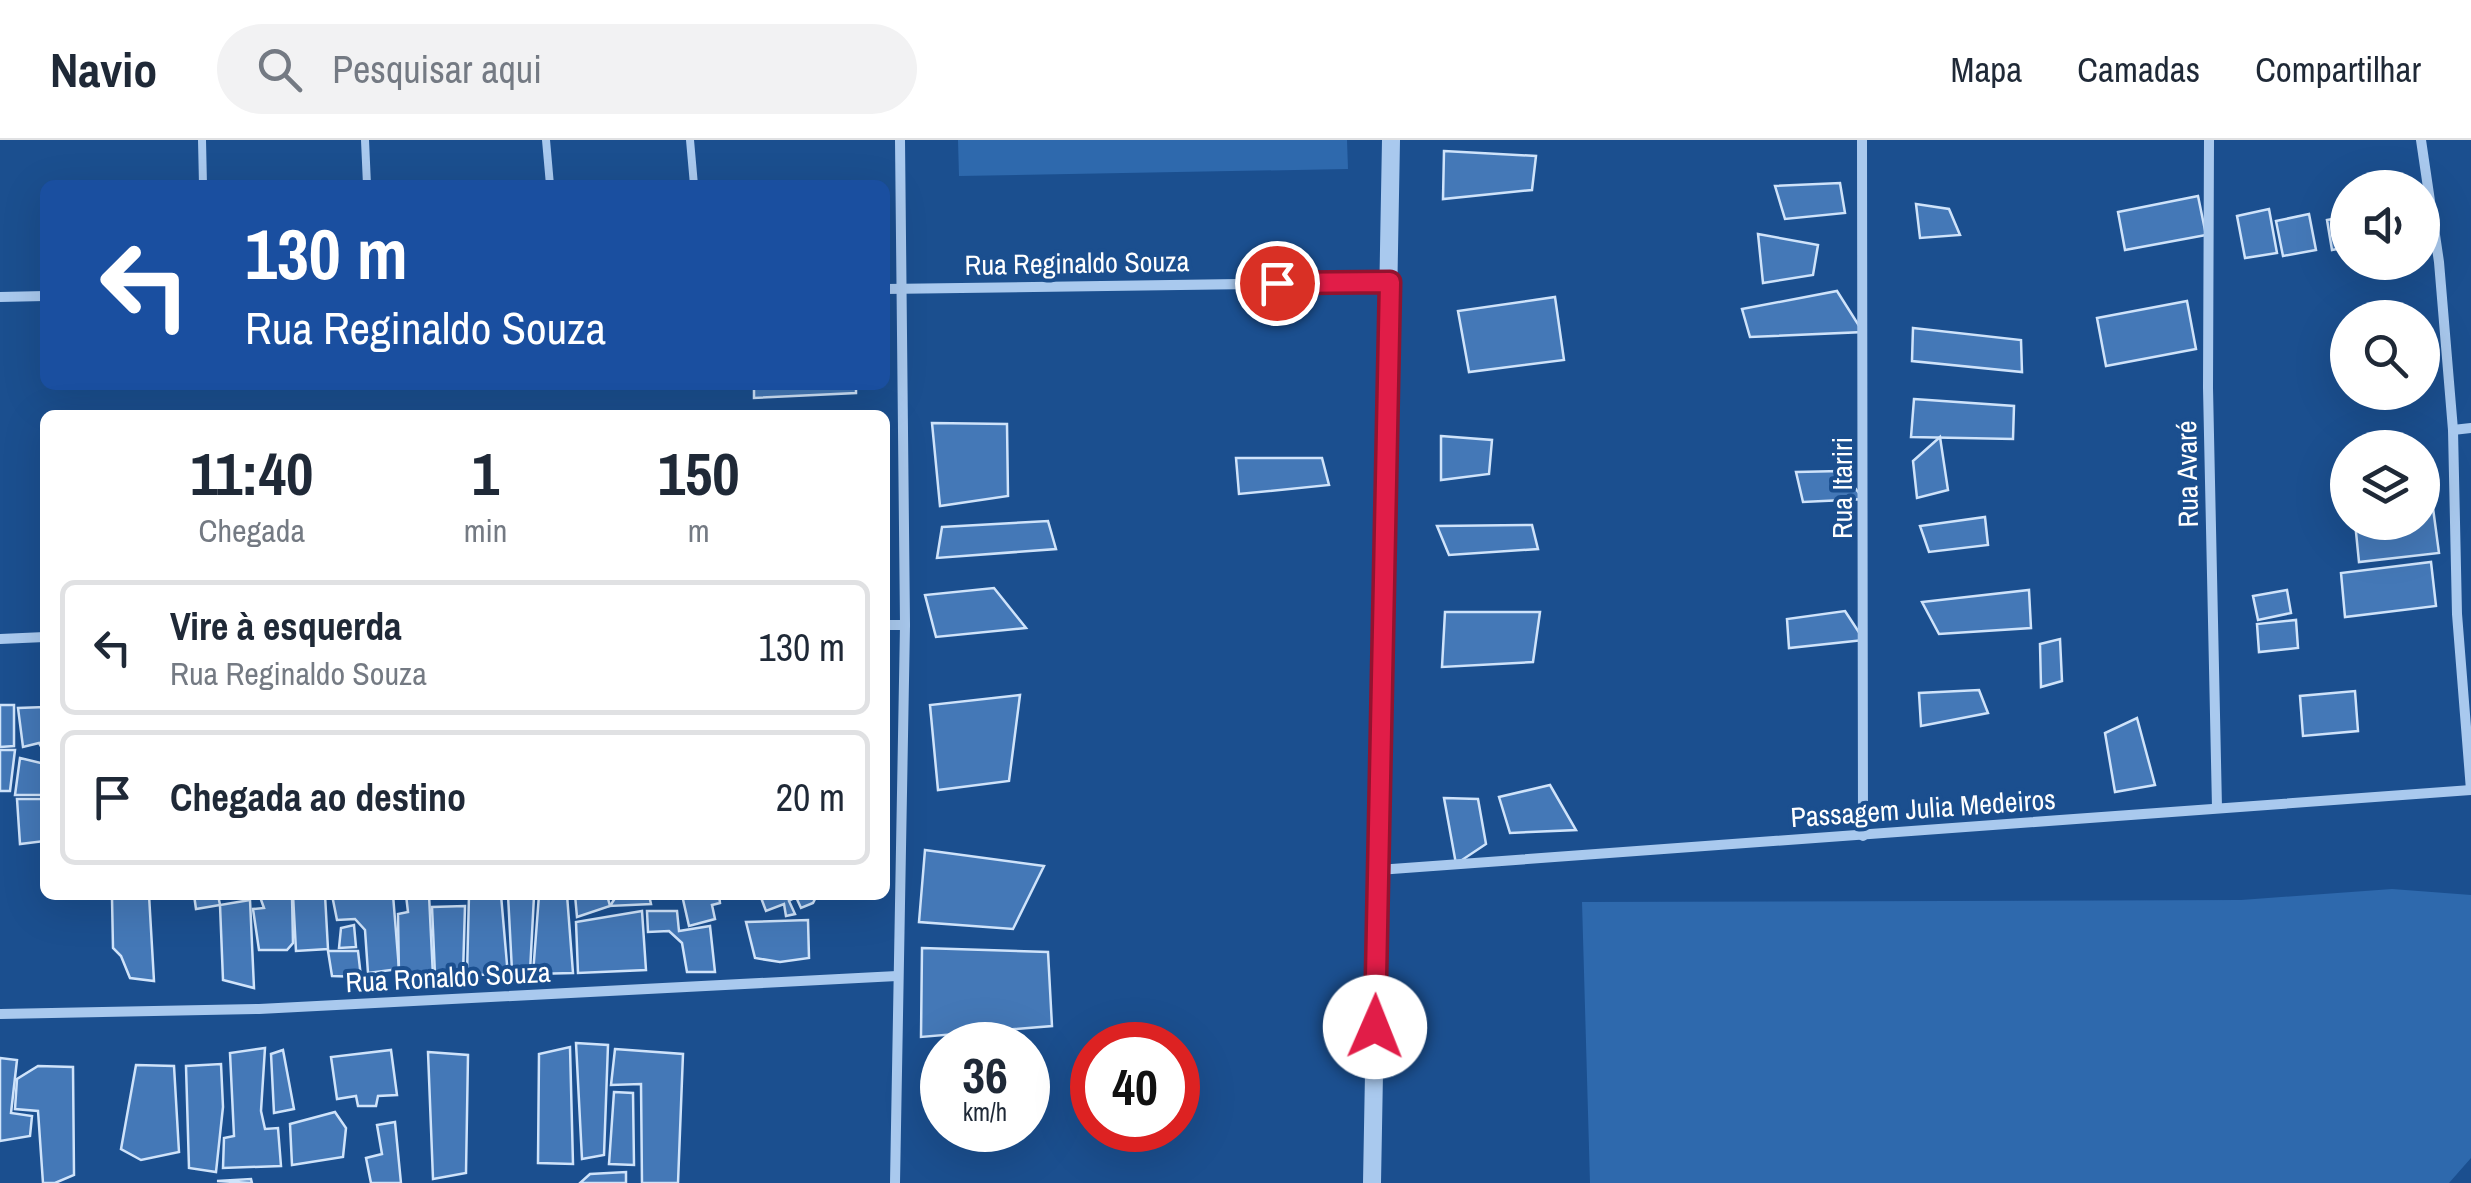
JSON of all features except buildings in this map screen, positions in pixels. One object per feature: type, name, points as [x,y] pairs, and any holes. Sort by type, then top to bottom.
[{"type":"street","points":[[896,1183],[905,625],[900,140]]},
{"type":"street","points":[[1372,1183],[1391,140]]},
{"type":"street","name":"Rua Itariri","points":[[1862,140],[1863,836]]},
{"type":"street","name":"Rua Avaré","points":[[2209,140],[2208,388],[2217,808]]},
{"type":"street","points":[[2421,140],[2438,262],[2453,430],[2457,614],[2471,790]]},
{"type":"street","name":"Rua Reginaldo Souza","points":[[890,288],[1390,282]]},
{"type":"street","points":[[0,296],[40,296]]},
{"type":"street","points":[[2453,430],[2471,428]]},
{"type":"street","points":[[890,625],[905,625]]},
{"type":"street","points":[[0,639],[40,638]]},
{"type":"street","name":"Passagem Julia Medeiros","points":[[1378,870],[2471,790]]},
{"type":"street","name":"Rua Ronaldo Souza","points":[[0,1014],[259,1009],[897,976]]},
{"type":"lane","points":[[202,140],[203,180]]},
{"type":"lane","points":[[365,140],[367,180]]},
{"type":"lane","points":[[546,140],[550,180]]},
{"type":"lane","points":[[690,140],[694,180]]},
{"type":"shaded area","points":[[958,140],[1347,140],[1348,169],[959,176]]},
{"type":"shaded area","points":[[2392,889],[2471,895],[2471,1158],[2449,1183],[1590,1183],[1582,902],[2241,900]]},
{"type":"route","points":[[1277,283],[1390,282],[1375,1027]]}]
